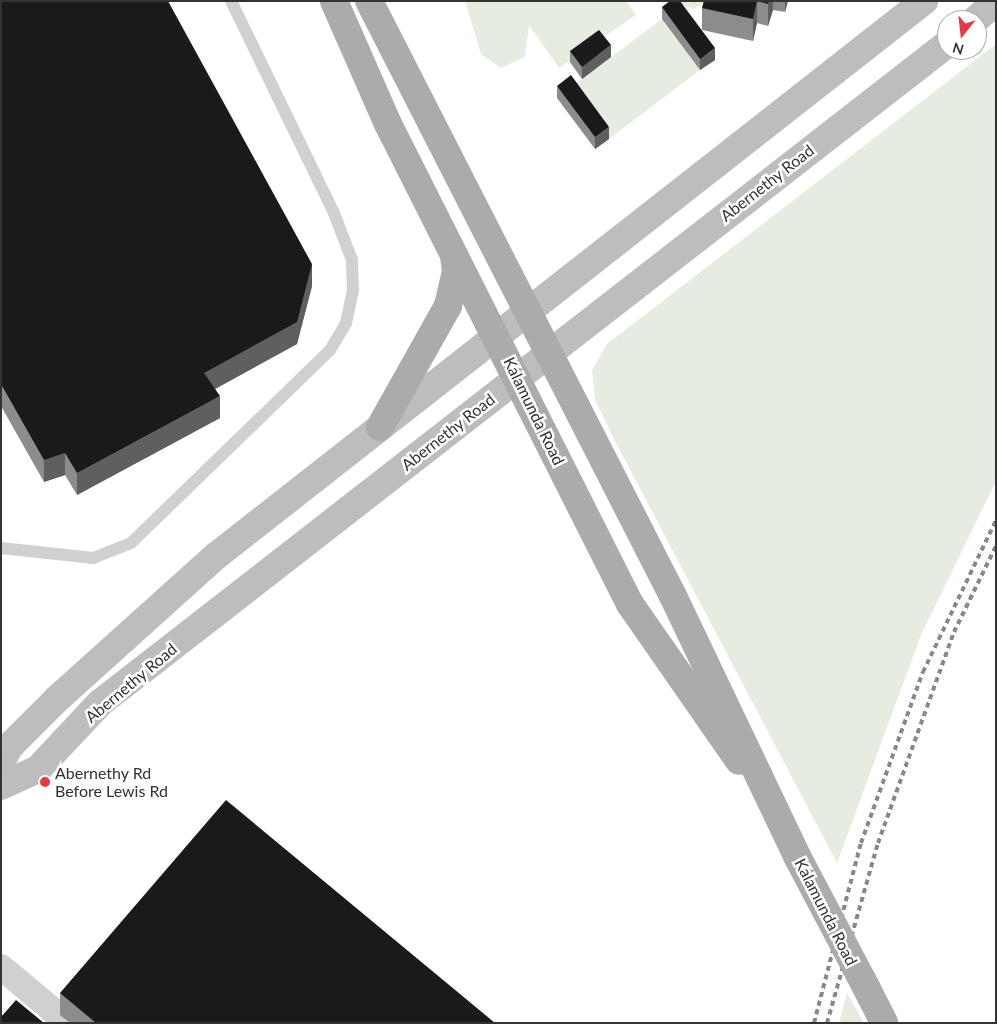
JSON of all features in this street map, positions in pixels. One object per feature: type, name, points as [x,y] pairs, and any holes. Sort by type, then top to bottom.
[{"type":"main road","name":"Kalamunda Road","points":[[334,1],[438,222],[630,604],[669,665],[768,800]]},
{"type":"main road","name":"Kalamunda Road","points":[[369,1],[584,420],[726,704],[768,800],[884,1023]]},
{"type":"main road","points":[[1,762],[10,746],[132,628],[380,427],[924,1]]},
{"type":"main road","name":"Abernethy Road","points":[[1,786],[38,770],[100,703],[937,52]]},
{"type":"main road","points":[[380,427],[448,306],[456,272],[454,254]]},
{"type":"street","points":[[1,967],[68,1023]]},
{"type":"lane","points":[[1,548],[93,558],[131,543],[330,350],[346,323],[353,292],[352,260],[334,213],[231,1]]},
{"type":"shaded area","points":[[465,1],[626,1],[636,15],[559,68],[529,25],[525,57],[501,68],[481,54]]},
{"type":"shaded area","points":[[674,1],[710,1],[693,9]]},
{"type":"shaded area","points":[[662,19],[700,70],[609,139],[571,87]]},
{"type":"shaded area","points":[[996,44],[996,481],[921,635],[837,863],[616,443],[595,400],[592,370],[607,344],[975,60],[987,60],[987,51]]},
{"type":"shaded area","points":[[847,993],[864,1023],[839,1023]]},
{"type":"building","points":[[1,1],[168,1],[312,264],[297,322],[204,373],[220,396],[77,473],[65,453],[44,460],[1,384]]},
{"type":"building","points":[[670,1],[680,1],[715,48],[700,59],[662,7]]},
{"type":"building","points":[[704,1],[757,1],[753,19],[702,8]]},
{"type":"building","points":[[757,1],[769,1],[768,4]]},
{"type":"building","points":[[599,30],[611,45],[582,67],[570,51]]},
{"type":"building","points":[[571,75],[609,127],[595,137],[557,86]]},
{"type":"building","points":[[226,800],[495,1023],[96,1023],[60,993]]},
{"type":"building","points":[[16,1000],[44,1023],[1,1023],[1,1017]]},
{"type":"railway","points":[[814,1023],[861,843],[923,672],[996,520]]},
{"type":"railway","points":[[827,1023],[878,843],[954,632],[996,546]]},
{"type":"place","name":"Abernethy Rd Before Lewis Rd","points":[[45,782]]}]
